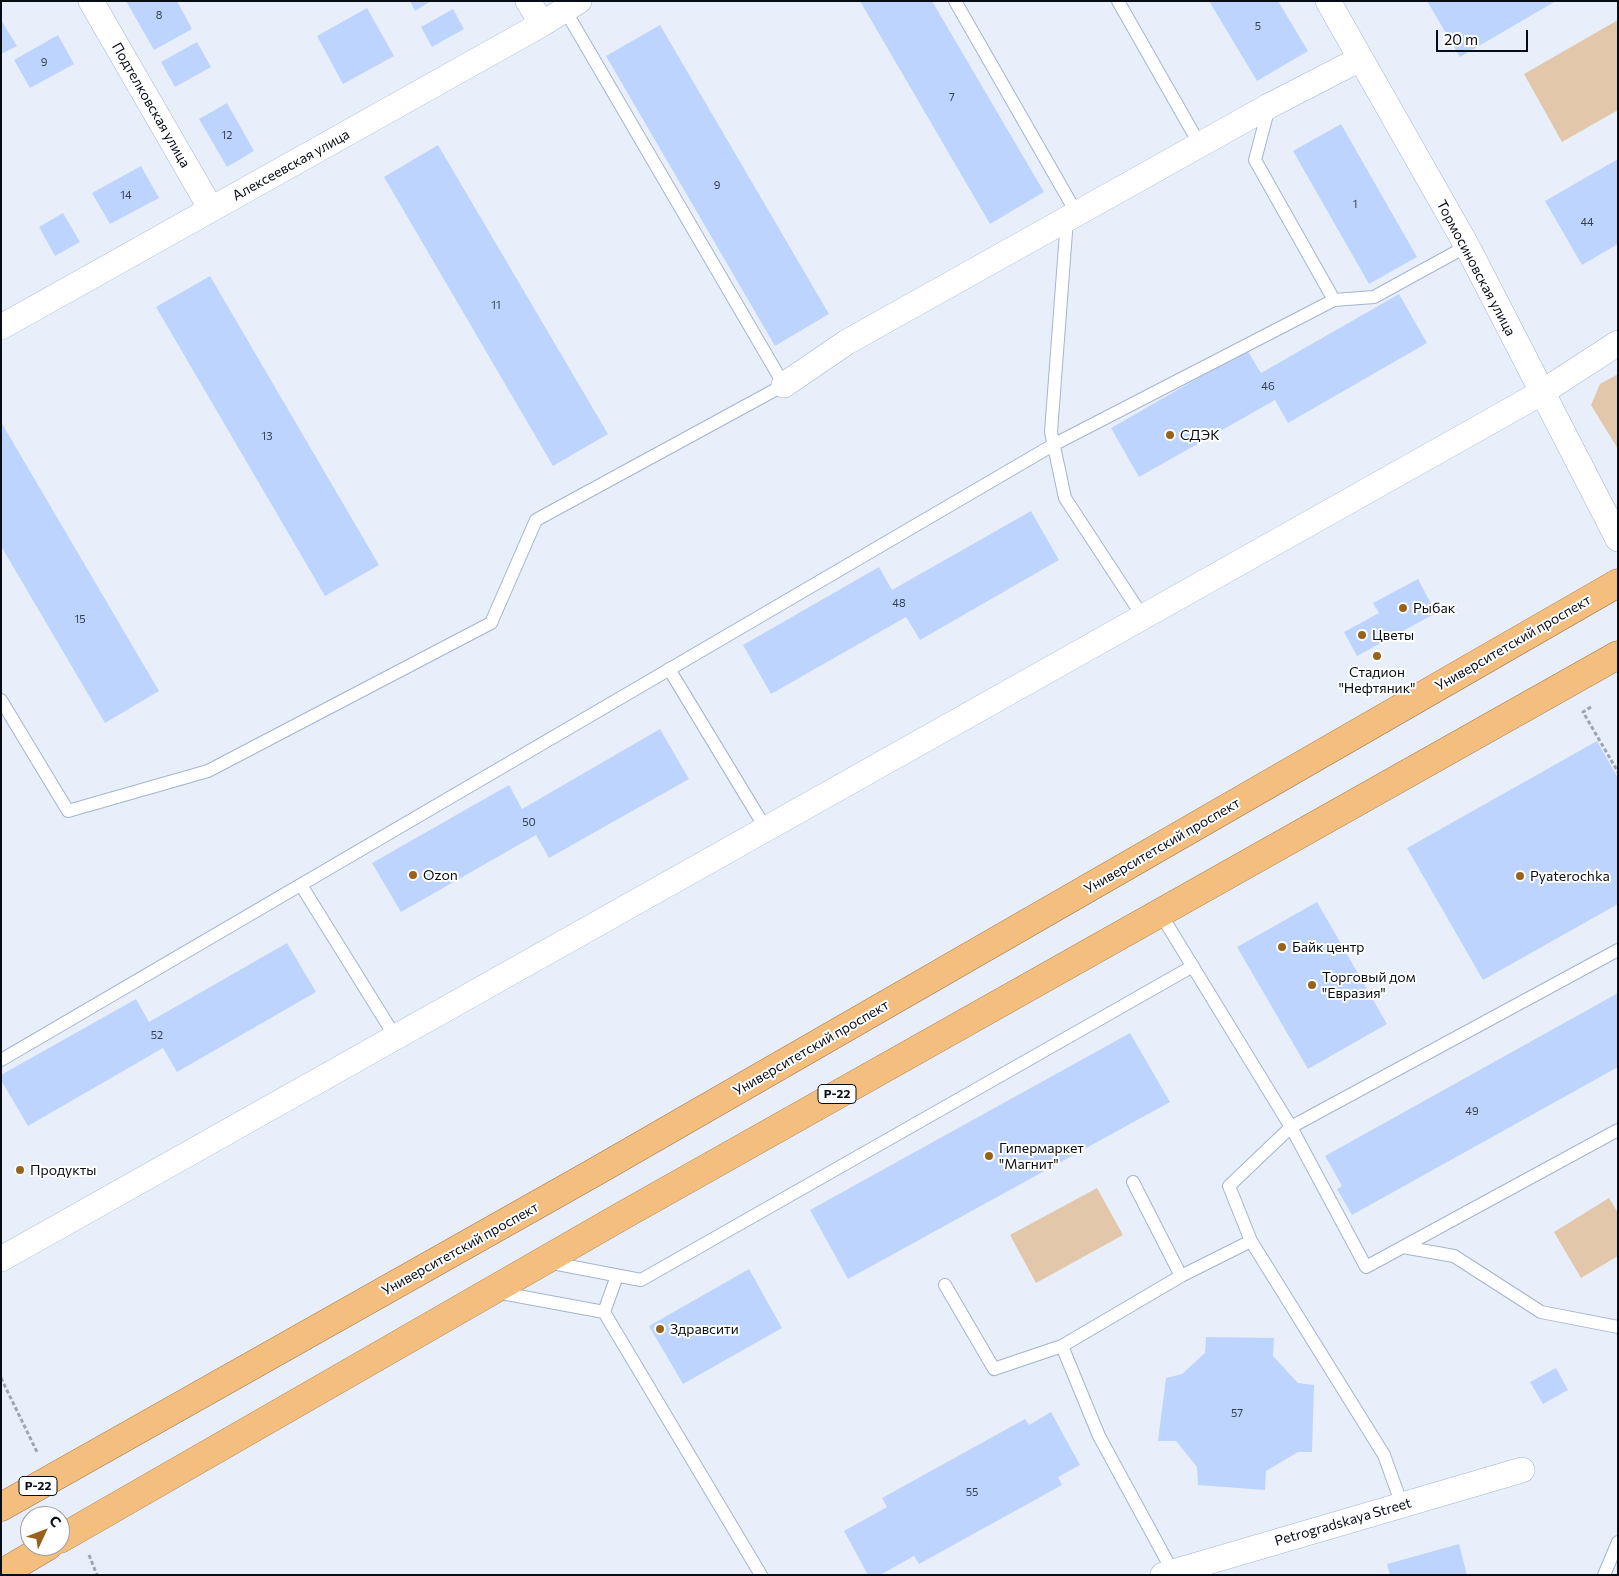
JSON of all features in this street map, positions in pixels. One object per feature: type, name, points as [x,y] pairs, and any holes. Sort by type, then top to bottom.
[{"type":"highway","name":"Университетский проспект","points":[[1,1507],[604,1167],[1618,583]]},
{"type":"highway","name":"Р-22","points":[[70,1533],[542,1261],[1618,655]]},
{"type":"highway","points":[[1,1574],[31,1556]]},
{"type":"street","name":"Подтелковская улица","points":[[91,1],[211,209]]},
{"type":"street","points":[[528,1],[542,24]]},
{"type":"street","name":"Тормосиновская улица","points":[[1328,1],[1467,246],[1618,539]]},
{"type":"street","name":"Алексеевская улица","points":[[1,327],[572,6]]},
{"type":"street","points":[[784,385],[847,342],[1269,106],[1360,60]]},
{"type":"street","points":[[4,1252],[396,1038],[1542,393],[1618,343]]},
{"type":"street","name":"Petrogradskaya Street","points":[[1168,1573],[1522,1470]]},
{"type":"lane","points":[[955,1],[1072,217],[1051,432],[1065,498],[1143,617]]},
{"type":"lane","points":[[1118,1],[1200,145]]},
{"type":"lane","points":[[1,700],[68,811],[208,771],[491,622],[536,520],[784,385],[572,6]]},
{"type":"lane","points":[[1269,106],[1255,160],[1334,300]]},
{"type":"lane","points":[[1,1060],[1054,445],[1334,300],[1374,297],[1467,246]]},
{"type":"lane","points":[[669,669],[766,829]]},
{"type":"lane","points":[[301,885],[396,1038]]},
{"type":"lane","points":[[1160,913],[1291,1126],[1366,1267],[1618,1130]]},
{"type":"lane","points":[[1402,1505],[1384,1455],[1251,1241],[1229,1186],[1291,1126],[1618,950]]},
{"type":"lane","points":[[542,1261],[641,1280],[1193,966]]},
{"type":"lane","points":[[1133,1182],[1181,1276]]},
{"type":"lane","points":[[945,1284],[994,1369],[1062,1346],[1181,1276],[1251,1241]]},
{"type":"lane","points":[[1403,1247],[1454,1256],[1541,1312],[1618,1327]]},
{"type":"lane","points":[[604,1312],[617,1276]]},
{"type":"lane","points":[[491,1291],[604,1312],[761,1575]]},
{"type":"lane","points":[[1062,1346],[1099,1436],[1168,1573]]},
{"type":"lane","points":[[1604,1575],[1618,1542]]},
{"type":"path","points":[[1597,704],[1583,712],[1618,772]]},
{"type":"shaded area","points":[[1618,20],[1618,110],[1562,142],[1524,74]]},
{"type":"shaded area","points":[[1618,374],[1618,449],[1591,405],[1600,384]]},
{"type":"shaded area","points":[[1097,1188],[1123,1235],[1036,1283],[1010,1235]]},
{"type":"shaded area","points":[[1609,1198],[1618,1213],[1618,1256],[1581,1278],[1554,1232]]},
{"type":"building","points":[[126,1],[177,1],[192,29],[154,50]]},
{"type":"building","points":[[410,1],[431,1],[415,11]]},
{"type":"building","points":[[860,1],[932,1],[1044,192],[990,224]]},
{"type":"building","points":[[1209,1],[1278,1],[1308,51],[1257,81]]},
{"type":"building","points":[[1427,1],[1556,1],[1460,57]]},
{"type":"building","points":[[367,8],[394,56],[343,84],[317,36]]},
{"type":"building","points":[[453,9],[464,29],[432,47],[421,27]]},
{"type":"building","points":[[1,20],[17,46],[1,54]]},
{"type":"building","points":[[660,25],[829,314],[775,346],[606,56]]},
{"type":"building","points":[[58,35],[74,64],[30,88],[14,60]]},
{"type":"building","points":[[197,42],[211,67],[175,87],[161,62]]},
{"type":"building","points":[[227,103],[254,151],[227,167],[199,119]]},
{"type":"building","points":[[1341,124],[1417,257],[1369,284],[1293,151]]},
{"type":"building","points":[[438,145],[608,434],[553,466],[384,177]]},
{"type":"building","points":[[1618,159],[1618,244],[1582,265],[1545,201]]},
{"type":"building","points":[[141,166],[159,198],[110,224],[92,193]]},
{"type":"building","points":[[63,213],[80,242],[55,256],[39,227]]},
{"type":"building","points":[[210,276],[379,565],[325,596],[156,307]]},
{"type":"building","points":[[1399,294],[1427,343],[1288,423],[1275,400],[1139,477],[1111,428],[1247,350],[1261,373]]},
{"type":"building","points":[[1,422],[159,691],[105,723],[1,546]]},
{"type":"building","points":[[1031,511],[1059,560],[920,640],[906,617],[771,694],[743,645],[879,567],[892,590]]},
{"type":"building","points":[[1418,579],[1436,613],[1357,656],[1344,632],[1379,613],[1373,603]]},
{"type":"building","points":[[660,729],[689,779],[549,858],[536,835],[401,912],[372,863],[509,785],[522,809]]},
{"type":"building","name":"Pyaterochka","points":[[1597,741],[1618,778],[1618,904],[1483,980],[1407,848]]},
{"type":"building","name":"Торговый дом \"Евразия\"","points":[[1317,902],[1387,1024],[1308,1069],[1237,947]]},
{"type":"building","points":[[287,943],[316,992],[177,1072],[163,1048],[28,1126],[1,1080],[1,1075],[136,999],[149,1022]]},
{"type":"building","points":[[1618,993],[1618,1067],[1352,1215],[1337,1189],[1342,1186],[1325,1156]]},
{"type":"building","name":"Гипермаркет \"Магнит\"","points":[[1130,1033],[1170,1102],[848,1279],[810,1210]]},
{"type":"building","points":[[749,1269],[782,1328],[683,1384],[649,1326]]},
{"type":"building","points":[[1206,1337],[1274,1338],[1273,1356],[1298,1383],[1314,1385],[1312,1452],[1298,1452],[1266,1471],[1265,1490],[1198,1485],[1197,1467],[1176,1441],[1158,1441],[1166,1378],[1182,1374],[1205,1353]]},
{"type":"building","points":[[1556,1368],[1568,1390],[1543,1404],[1530,1382]]},
{"type":"building","points":[[1051,1412],[1080,1465],[1058,1477],[1062,1485],[919,1564],[914,1556],[880,1575],[868,1575],[844,1531],[887,1507],[882,1498],[1025,1419],[1029,1425]]},
{"type":"building","points":[[1459,1544],[1467,1575],[1390,1575],[1387,1564]]},
{"type":"place","name":"СДЭК","points":[[1170,435]]},
{"type":"place","name":"Рыбак","points":[[1403,608]]},
{"type":"place","name":"Цветы","points":[[1362,635]]},
{"type":"place","name":"Стадион \"Нефтяник\"","points":[[1377,656]]},
{"type":"place","name":"Ozon","points":[[413,875]]},
{"type":"place","name":"Pyaterochka","points":[[1520,876]]},
{"type":"place","name":"Байк центр","points":[[1282,947]]},
{"type":"place","name":"Торговый дом \"Евразия\"","points":[[1312,985]]},
{"type":"place","name":"Гипермаркет \"Магнит\"","points":[[989,1156]]},
{"type":"place","name":"Продукты","points":[[20,1170]]},
{"type":"place","name":"Здравсити","points":[[660,1329]]}]
